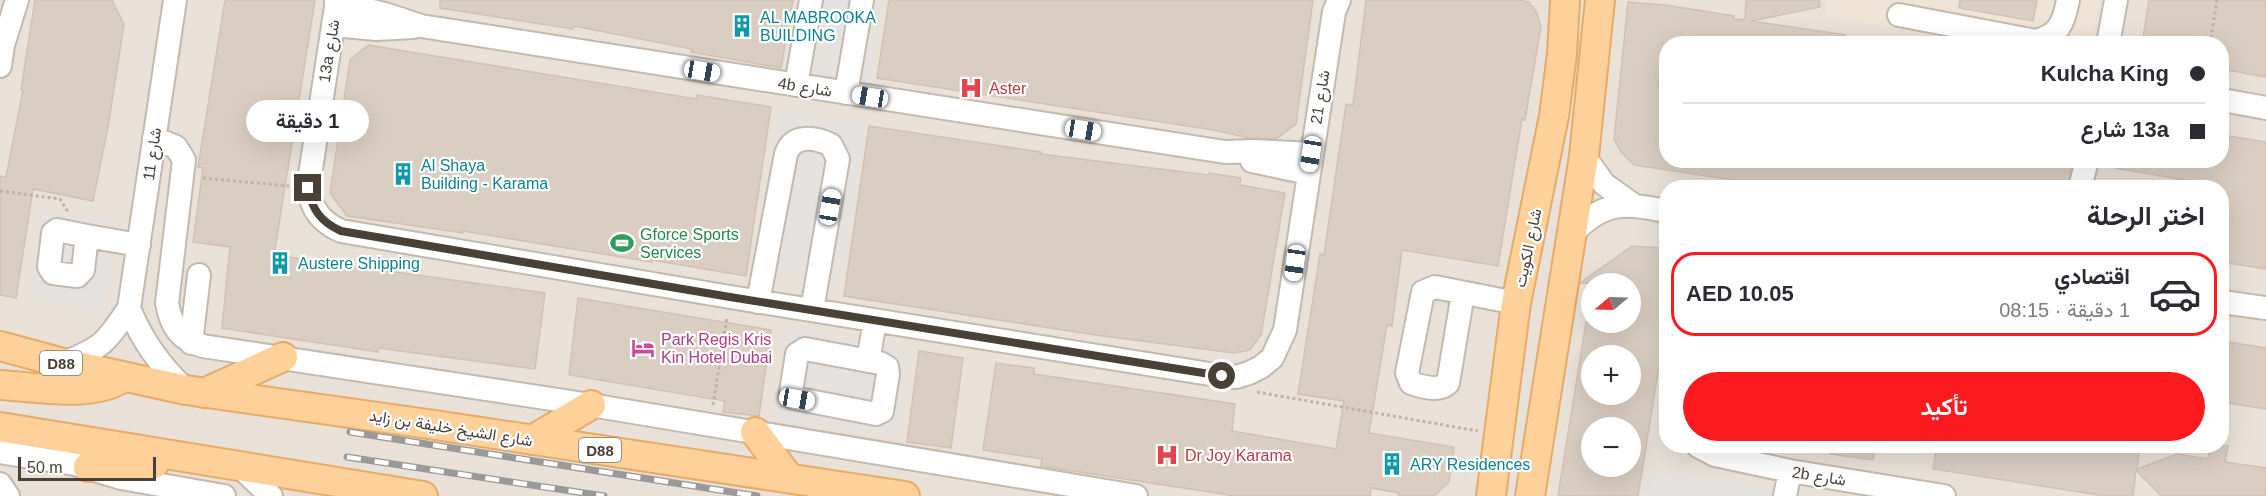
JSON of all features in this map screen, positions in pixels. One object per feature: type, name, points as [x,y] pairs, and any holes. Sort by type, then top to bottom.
[{"type":"main road","points":[[1530,495],[1563,290],[1569,237],[1584,156],[1600,0]]},
{"type":"main road","name":"شارع الكويت","points":[[1491,496],[1516,303],[1554,116],[1562,54],[1564,1]]},
{"type":"main road","points":[[1530,242],[1528,276],[1532,292],[1548,299],[1557,296],[1563,290]]},
{"type":"main road","name":"شارع الشيخ خليفة بن زايد","points":[[0,346],[63,363],[195,391],[905,496]]},
{"type":"main road","points":[[195,391],[283,357]]},
{"type":"main road","points":[[0,385],[90,389],[112,384],[123,376]]},
{"type":"main road","points":[[532,440],[591,405]]},
{"type":"main road","points":[[0,427],[240,466],[354,491],[423,496]]},
{"type":"main road","points":[[755,432],[789,478]]},
{"type":"main road","points":[[1476,496],[1499,442]]},
{"type":"main road","points":[[88,467],[146,465],[176,456]]},
{"type":"street","points":[[2,56],[4,0]]},
{"type":"street","points":[[2,56],[17,0]]},
{"type":"street","name":"شارع 11","points":[[63,363],[92,352],[100,346],[114,332],[129,308],[175,0]]},
{"type":"street","points":[[796,85],[811,0]]},
{"type":"street","points":[[846,93],[862,0]]},
{"type":"street","points":[[2050,36],[2063,22],[2068,0]]},
{"type":"street","points":[[2109,36],[2116,0]]},
{"type":"street","name":"4b شارع","points":[[337,1],[421,26],[1225,152],[1259,163],[1310,164]]},
{"type":"street","name":"13a شارع","points":[[337,1],[308,188],[311,202],[318,215],[328,225],[341,231],[730,297]]},
{"type":"street","name":"شارع 21","points":[[1222,376],[1236,377],[1249,373],[1272,358],[1285,330],[1335,4]]},
{"type":"street","points":[[1899,15],[2009,36]]},
{"type":"street","name":"4b شارع","points":[[333,25],[387,29],[421,26]]},
{"type":"street","points":[[2229,101],[2266,108]]},
{"type":"street","points":[[154,138],[170,143],[181,153],[184,160],[167,303],[169,317],[176,329],[191,343],[711,424],[1136,496]]},
{"type":"street","points":[[758,302],[788,146],[806,138],[831,145],[838,159],[812,310]]},
{"type":"street","points":[[1584,156],[1604,184],[1632,204]]},
{"type":"street","points":[[1569,237],[1591,217],[1618,206],[1632,204],[1659,210]]},
{"type":"street","points":[[78,234],[139,245]]},
{"type":"street","points":[[191,343],[199,275]]},
{"type":"street","points":[[1463,293],[1516,303]]},
{"type":"street","points":[[730,297],[1222,376]]},
{"type":"street","points":[[2229,303],[2266,308]]},
{"type":"street","points":[[129,308],[145,342],[157,359],[169,374],[195,391]]},
{"type":"street","points":[[868,361],[875,321]]},
{"type":"street","points":[[0,452],[88,467],[121,478],[224,496]]},
{"type":"street","name":"2b شارع","points":[[1711,453],[1790,471],[1944,496]]},
{"type":"street","points":[[240,466],[271,496]]},
{"type":"street","points":[[1785,496],[1790,471]]},
{"type":"street","points":[[0,484],[8,496]]},
{"type":"path","points":[[2211,36],[2217,0]]},
{"type":"path","points":[[183,176],[308,188]]},
{"type":"path","points":[[0,191],[60,199],[78,234]]},
{"type":"path","points":[[711,424],[730,297]]},
{"type":"path","points":[[1222,376],[1243,387],[1278,398],[1499,442]]},
{"type":"shaded area","points":[[0,0],[2266,0],[2266,496],[0,496]]},
{"type":"shaded area","points":[[802,0],[883,0],[870,84],[791,72]]},
{"type":"shaded area","points":[[1826,0],[2099,0],[2093,36],[1940,36],[1826,16]]},
{"type":"shaded area","points":[[783,110],[866,124],[841,282],[758,269]]},
{"type":"shaded area","points":[[43,210],[117,221],[105,310],[31,299]]},
{"type":"shaded area","points":[[789,328],[910,351],[897,435],[775,421]]},
{"type":"shaded area","points":[[1647,468],[1816,496],[1643,496]]},
{"type":"building","points":[[35,0],[112,0],[124,24],[108,127],[93,201],[33,189],[16,298],[0,295],[0,176],[6,177],[23,90],[21,90]]},
{"type":"building","points":[[225,0],[315,0],[274,255],[545,293],[535,369],[378,348],[378,352],[222,328],[230,247],[193,242],[203,168],[198,167]]},
{"type":"building","points":[[440,0],[793,0],[781,68],[691,52],[692,49],[574,26],[573,29],[440,8]]},
{"type":"building","points":[[889,0],[1313,0],[1296,124],[1276,139],[1249,138],[1213,130],[877,78]]},
{"type":"building","points":[[1366,0],[1518,0],[1529,2],[1537,13],[1541,27],[1525,120],[1522,119],[1498,266],[1402,250],[1392,326],[1387,325],[1369,433],[1454,447],[1449,482],[1434,496],[1399,496],[1399,493],[1371,488],[1370,496],[1235,496],[1041,466],[1042,459],[983,450],[996,363],[1034,368],[1034,374],[1235,404],[1232,431],[1336,449],[1344,401],[1298,394],[1320,254],[1324,255],[1346,104],[1353,105]]},
{"type":"building","points":[[1746,0],[1819,0],[1820,7],[1751,21],[1846,36],[1659,36],[1659,168],[2071,168],[2069,180],[1734,180],[1634,165],[1621,152],[1614,139],[1628,2],[1665,5],[1734,16],[1734,19],[1745,20]]},
{"type":"building","points":[[1960,0],[2037,0],[2033,21],[1959,8]]},
{"type":"building","points":[[2149,0],[2266,0],[2266,77],[2229,70],[2229,36],[2143,36]]},
{"type":"building","points":[[368,45],[696,99],[697,95],[771,107],[746,276],[463,231],[463,233],[347,216],[330,193],[350,60]]},
{"type":"building","points":[[869,126],[1041,152],[1041,154],[1241,178],[1240,185],[1285,193],[1261,335],[1250,350],[1234,353],[1096,335],[844,296]]},
{"type":"building","points":[[2229,136],[2266,142],[2266,269],[2229,263],[2229,180],[2184,180],[2116,168],[2229,168]]},
{"type":"building","points":[[1632,246],[1659,248],[1659,366],[1638,496],[1558,496],[1581,353],[1581,405],[1641,405],[1641,345],[1582,345],[1584,333],[1641,333],[1641,273],[1594,273]]},
{"type":"building","name":"Park Regis Kris Kin Hotel Dubai","points":[[578,298],[771,330],[759,416],[723,412],[725,401],[569,375]]},
{"type":"building","points":[[2229,342],[2266,348],[2266,409],[2229,403]]},
{"type":"building","points":[[919,351],[963,358],[951,448],[907,442]]},
{"type":"building","points":[[1831,453],[1874,453],[1873,460]]},
{"type":"building","points":[[1936,453],[2139,453],[2137,469],[2177,454],[2208,459],[2209,453],[2227,453],[2225,462],[2266,468],[2266,496],[2161,496],[2136,470],[2133,496],[2105,496],[1933,469]]},
{"type":"railway","points":[[350,432],[757,496]]},
{"type":"railway","points":[[347,457],[604,496]]},
{"type":"place","name":"AL MABROOKA BUILDING","points":[[742,26]]},
{"type":"place","name":"Aster","points":[[971,88]]},
{"type":"place","name":"Al Shaya Building - Karama","points":[[403,174]]},
{"type":"place","name":"Gforce Sports Services","points":[[622,243]]},
{"type":"place","name":"Austere Shipping","points":[[280,263]]},
{"type":"place","name":"Park Regis Kris Kin Hotel Dubai","points":[[643,348]]},
{"type":"place","name":"Dr Joy Karama","points":[[1167,455]]},
{"type":"place","name":"ARY Residences","points":[[1392,464]]},
{"type":"route","points":[[308,188],[311,202],[318,215],[328,225],[341,231],[730,297],[1222,376]]}]
